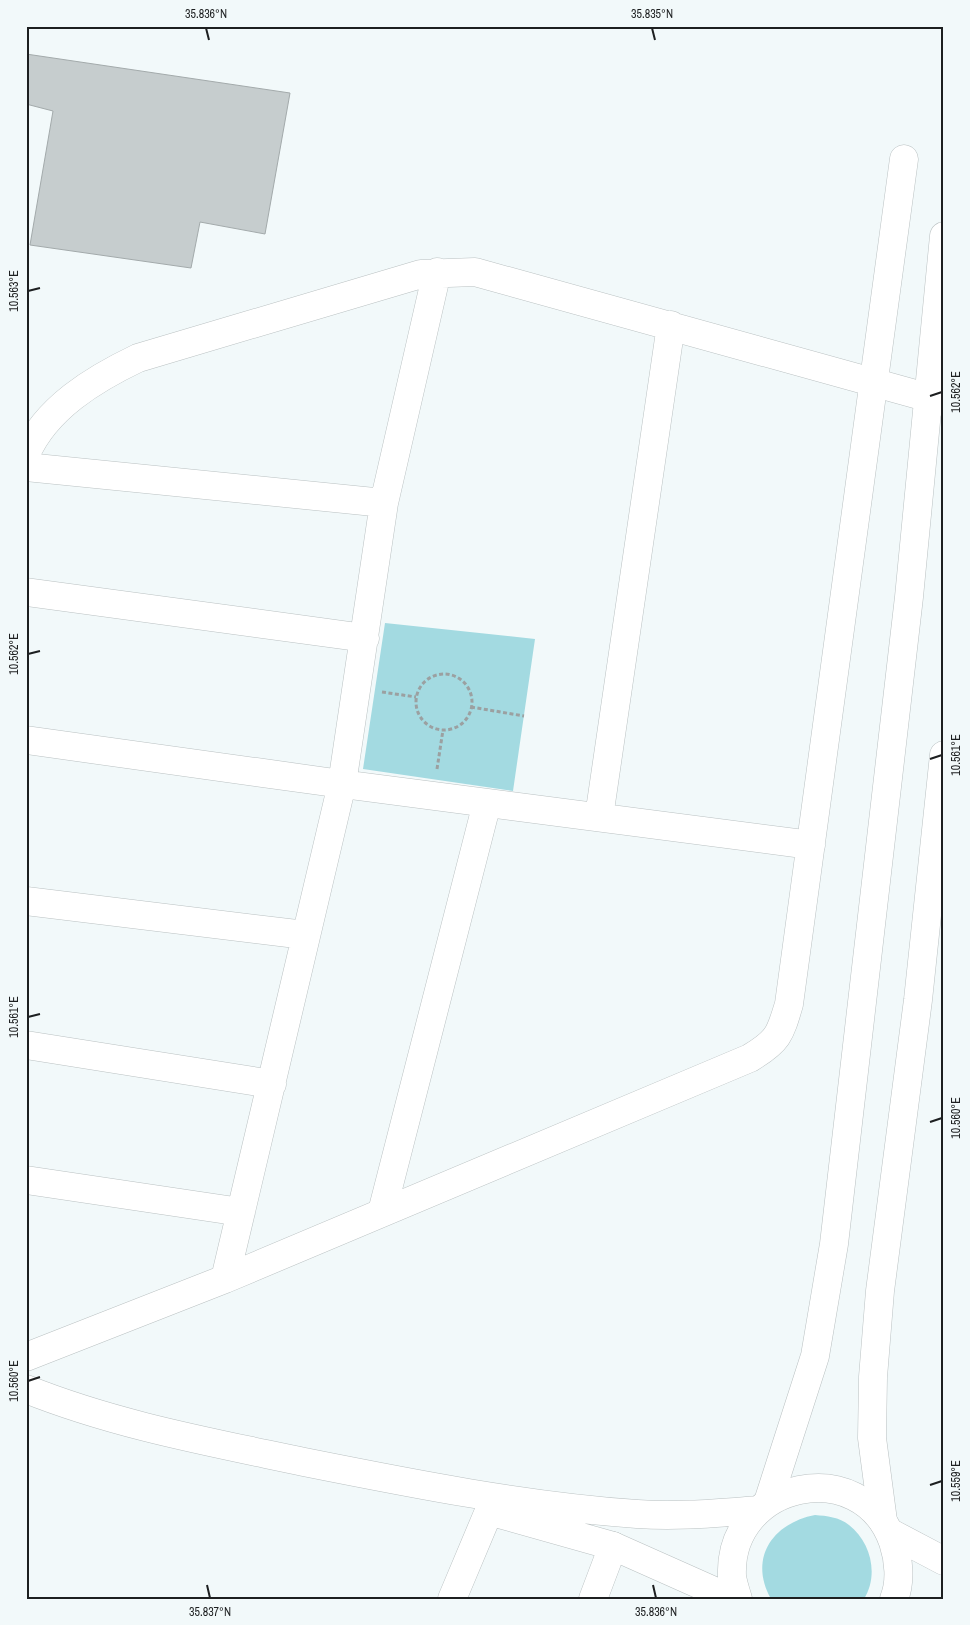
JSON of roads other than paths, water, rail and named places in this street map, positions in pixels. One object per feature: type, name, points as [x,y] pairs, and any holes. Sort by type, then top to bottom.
[{"type":"main road","points":[[26,1357],[225,1279],[750,1058],[771,1045],[782,1030],[789,1004],[904,160]]},
{"type":"main road","points":[[738,1599],[732,1577],[734,1553],[743,1530],[763,1506],[815,1356],[834,1244],[937,401],[944,236]]},
{"type":"main road","points":[[26,454],[34,436],[61,408],[108,372],[138,358],[421,274],[437,272],[475,272],[671,325],[937,401]]},
{"type":"main road","points":[[225,1279],[342,784],[384,503],[437,272]]},
{"type":"main road","points":[[598,818],[671,325]]},
{"type":"main road","points":[[26,466],[384,503]]},
{"type":"main road","points":[[26,592],[365,638]]},
{"type":"main road","points":[[26,740],[342,784],[811,845]]},
{"type":"main road","points":[[894,1599],[899,1574],[897,1552],[886,1526],[872,1438],[874,1368],[880,1291],[918,1000],[944,755]]},
{"type":"main road","points":[[382,1212],[487,803]]},
{"type":"main road","points":[[26,901],[305,935]]},
{"type":"main road","points":[[26,1045],[272,1084]]},
{"type":"main road","points":[[26,1180],[241,1212]]},
{"type":"main road","points":[[26,1388],[115,1420],[171,1433],[425,1486],[540,1504],[638,1514],[687,1515],[763,1506],[791,1491],[816,1487],[842,1491],[864,1503],[886,1526],[944,1562]]},
{"type":"main road","points":[[425,1486],[489,1511],[613,1546],[732,1599]]},
{"type":"main road","points":[[452,1599],[489,1511]]},
{"type":"main road","points":[[593,1599],[613,1546]]}]
